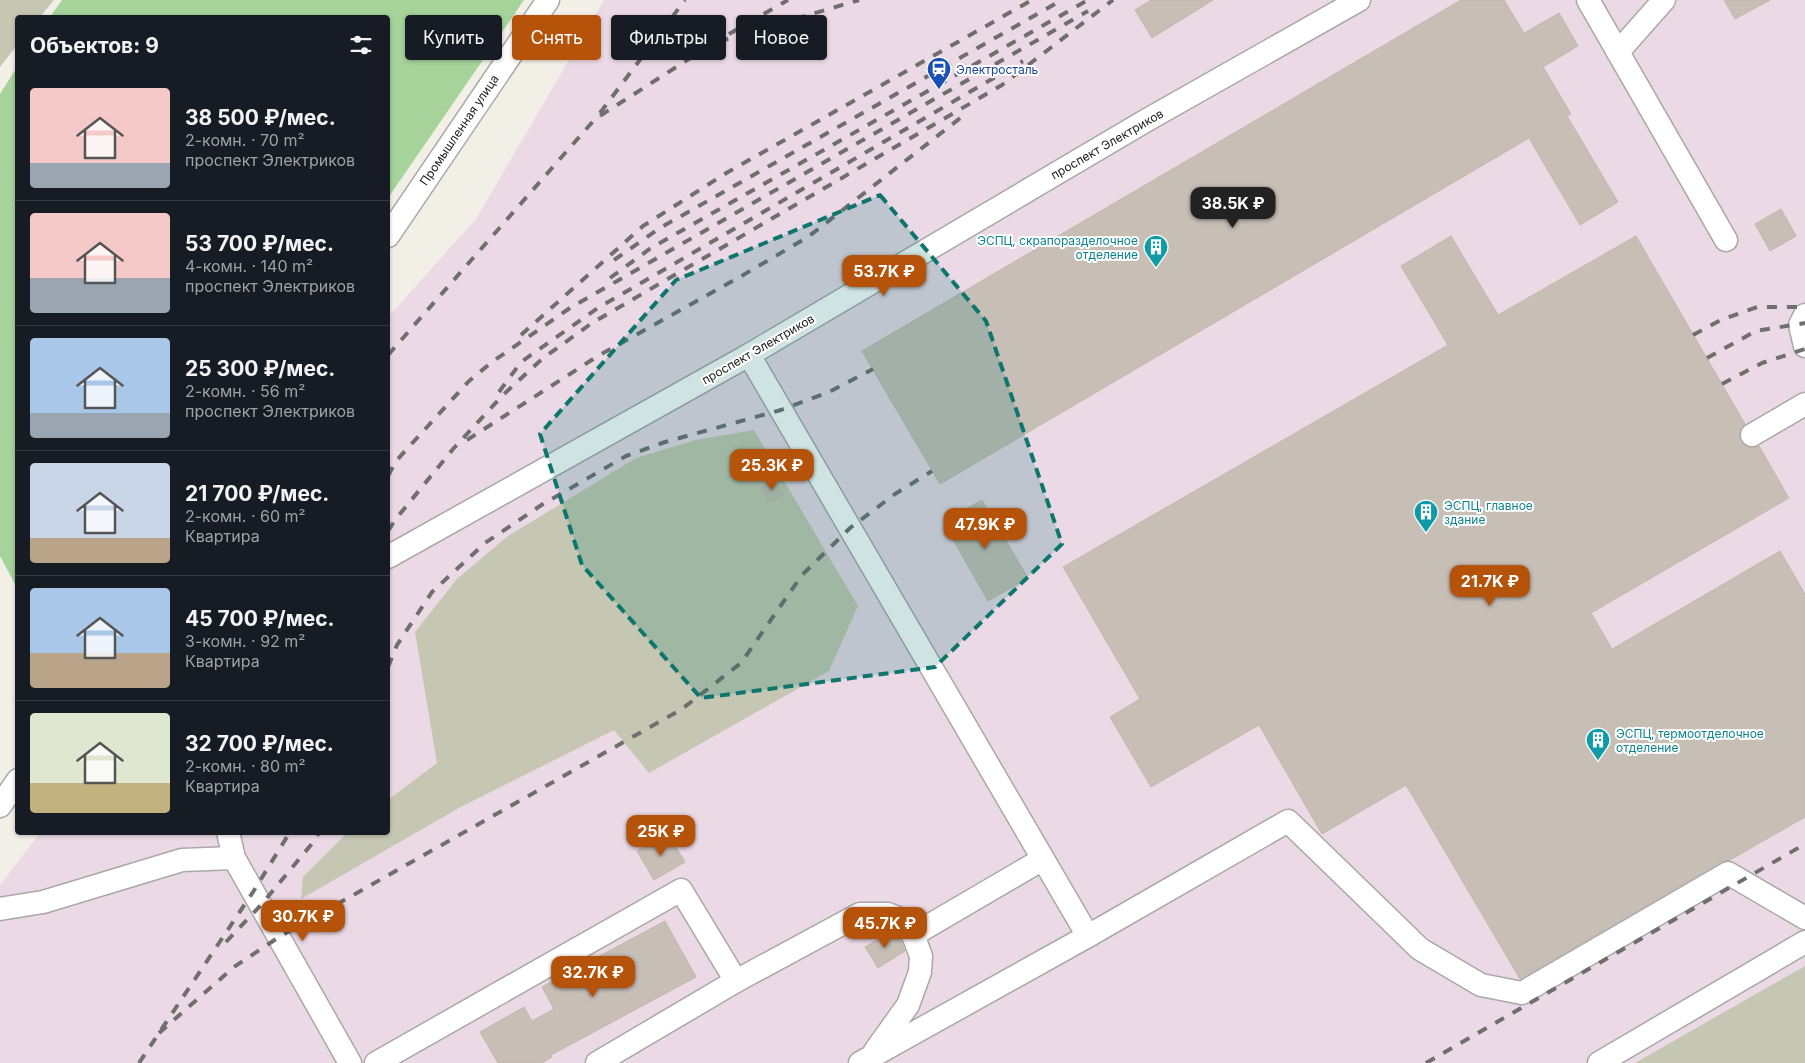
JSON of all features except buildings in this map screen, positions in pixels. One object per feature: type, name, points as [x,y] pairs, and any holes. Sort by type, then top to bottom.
[{"type":"street","name":"Промышленная улица","points":[[390,233],[548,0]]},
{"type":"street","name":"проспект Электриков","points":[[390,556],[749,355],[1147,120],[1359,0]]},
{"type":"street","points":[[1588,0],[1726,240]]},
{"type":"street","points":[[1618,52],[1664,0]]},
{"type":"street","points":[[1805,315],[1800,325],[1805,346]]},
{"type":"street","points":[[749,355],[1088,936]]},
{"type":"street","points":[[1752,435],[1805,404]]},
{"type":"street","points":[[0,806],[15,784]]},
{"type":"street","points":[[865,1060],[1088,936],[1288,821],[1420,949],[1481,984],[1522,993],[1728,873],[1805,918]]},
{"type":"street","points":[[229,835],[234,858],[350,1063]]},
{"type":"street","points":[[0,909],[43,902],[182,860],[234,858]]},
{"type":"street","points":[[913,935],[1043,859]]},
{"type":"street","points":[[376,1063],[681,890],[736,981]]},
{"type":"street","points":[[597,1063],[736,981],[860,914],[888,914],[900,919],[913,935],[921,956],[920,972],[908,1005],[865,1060]]},
{"type":"street","points":[[1599,1063],[1805,942]]},
{"type":"highlighted area","points":[[880,195],[986,321],[1062,544],[935,667],[701,698],[582,565],[540,434],[676,280]]},
{"type":"shaded area","points":[[0,0],[54,0],[42,15],[15,15],[15,48],[0,67]]},
{"type":"shaded area","points":[[604,0],[1805,0],[1805,1063],[0,1063],[0,885],[38,835],[390,835],[390,315],[476,219],[569,60],[601,60],[601,15],[595,15]]},
{"type":"shaded area","points":[[754,430],[858,606],[829,671],[649,773],[614,730],[457,809],[301,899],[303,877],[345,835],[390,835],[390,798],[437,763],[415,632],[457,579],[508,536],[636,458],[696,440]]},
{"type":"shaded area","points":[[1805,966],[1805,1063],[1635,1063]]},
{"type":"green space","points":[[62,0],[524,0],[502,32],[502,15],[405,15],[405,60],[483,60],[390,195],[390,15],[51,15]]},
{"type":"green space","points":[[15,70],[15,584],[0,556],[0,94]]},
{"type":"railway","points":[[600,113],[685,0]]},
{"type":"railway","points":[[729,34],[788,0]]},
{"type":"railway","points":[[390,353],[595,119],[714,43],[859,0]]},
{"type":"railway","points":[[521,335],[643,226],[728,172],[1032,0]]},
{"type":"railway","points":[[614,260],[660,228],[1062,0]]},
{"type":"railway","points":[[610,278],[651,248],[1088,0]]},
{"type":"railway","points":[[390,528],[453,449],[503,395],[542,359],[592,323],[1002,85],[1113,0]]},
{"type":"railway","points":[[390,472],[396,461],[469,381],[492,362],[570,308],[1088,11]]},
{"type":"railway","points":[[499,392],[521,362],[598,308],[1023,61]]},
{"type":"railway","points":[[467,440],[598,356],[808,237],[968,112]]},
{"type":"railway","points":[[1693,335],[1721,320],[1757,307],[1805,307]]},
{"type":"railway","points":[[1707,358],[1756,331],[1805,323]]},
{"type":"railway","points":[[1722,384],[1762,363],[1805,349]]},
{"type":"railway","points":[[390,662],[397,645],[432,592],[485,543],[543,504],[626,456],[665,442],[781,410],[829,392],[873,369]]},
{"type":"railway","points":[[159,1033],[234,967],[279,937],[682,709],[741,663],[802,575],[850,528],[895,494],[932,471]]},
{"type":"railway","points":[[139,1063],[253,892],[288,835]]},
{"type":"railway","points":[[226,942],[261,905],[318,835]]},
{"type":"railway","points":[[1426,1063],[1805,844]]},
{"type":"place","name":"Электросталь","points":[[939,90]]},
{"type":"place","name":"ЭСПЦ, скрапоразделочное отделение","points":[[1156,268]]},
{"type":"place","name":"ЭСПЦ, главное здание","points":[[1426,533]]},
{"type":"place","name":"ЭСПЦ, термоотделочное отделение","points":[[1598,761]]}]
